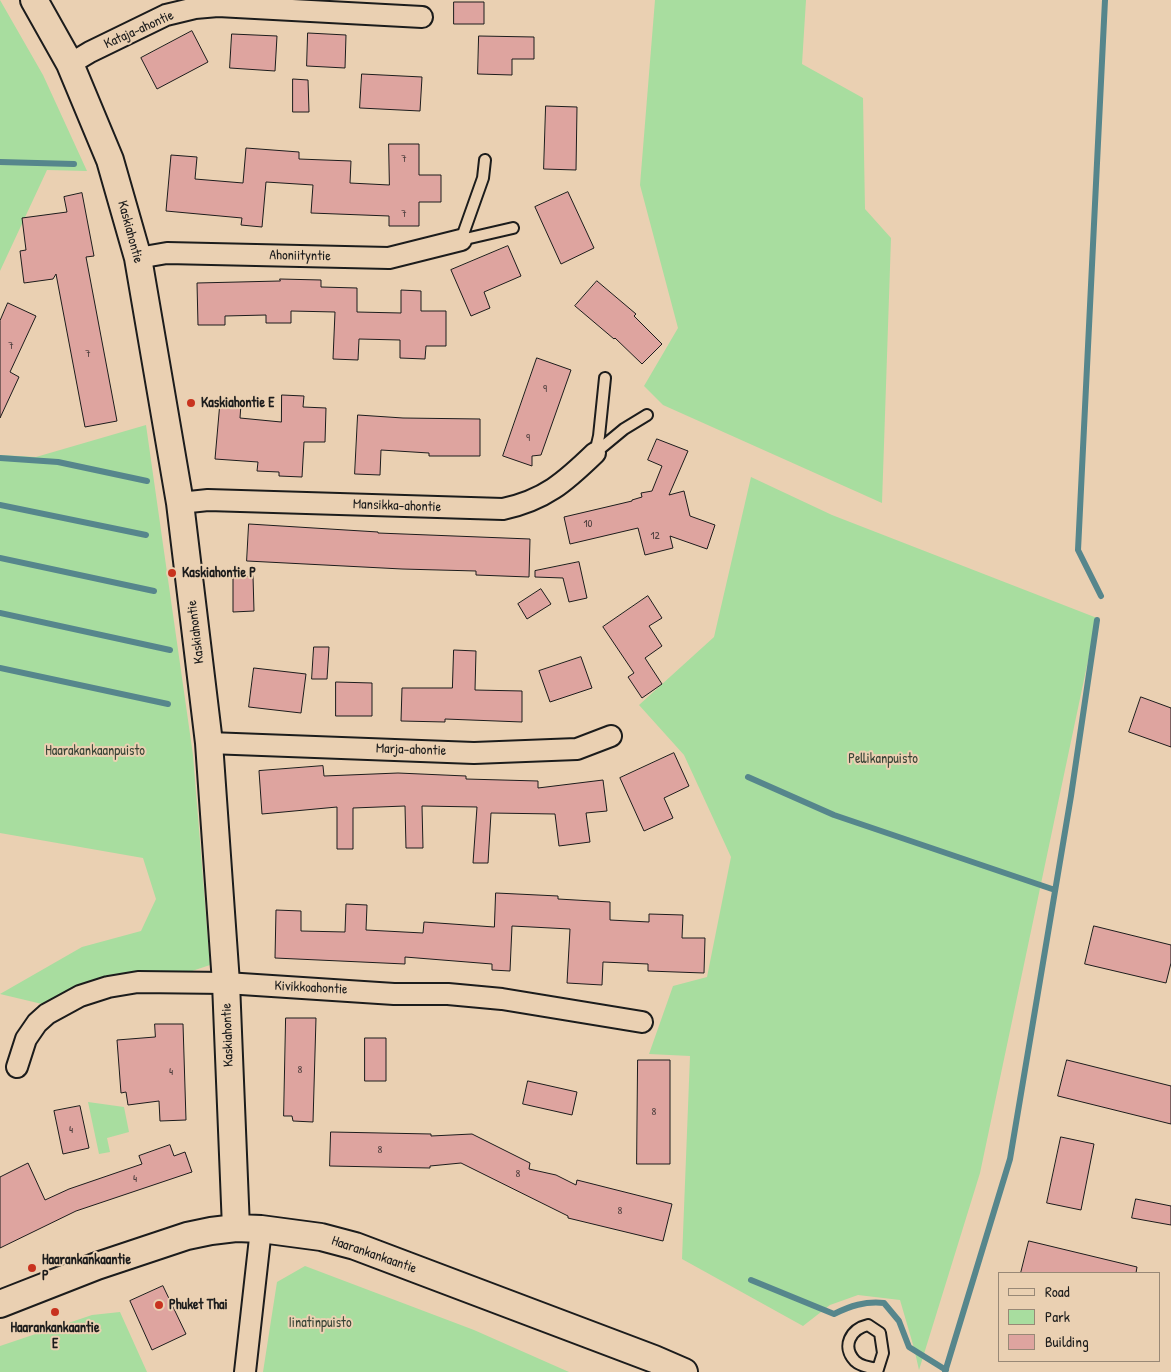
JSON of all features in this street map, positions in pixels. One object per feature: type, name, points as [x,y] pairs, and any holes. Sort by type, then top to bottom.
[{"type":"street","name":"Kaskiahontie","points":[[34,0],[70,64],[110,160],[138,258],[180,503],[209,743],[226,983],[248,1228],[244,1372]]},
{"type":"street","name":"Kataja-ahontie","points":[[70,64],[90,52],[166,15],[195,8],[218,6],[422,17]]},
{"type":"street","name":"Ahoniityntie","points":[[138,258],[167,253],[390,258],[461,240]]},
{"type":"street","name":"Mansikka-ahontie","points":[[180,503],[208,500],[503,509],[524,504],[556,488],[595,453]]},
{"type":"street","name":"Marja-ahontie","points":[[209,743],[474,753],[577,749],[611,736]]},
{"type":"street","name":"Kivikkoahontie","points":[[17,1067],[26,1039],[37,1023],[48,1014],[80,996],[108,987],[138,982],[226,983],[394,994],[448,994],[502,999],[642,1022]]},
{"type":"street","name":"Haarankankaantie","points":[[0,1304],[97,1266],[187,1236],[248,1228],[321,1237],[355,1246],[684,1372]]},
{"type":"lane","points":[[461,240],[483,178],[485,160]]},
{"type":"lane","points":[[461,240],[514,228]]},
{"type":"lane","points":[[595,453],[599,436],[605,378]]},
{"type":"lane","points":[[595,453],[624,429],[646,415]]},
{"type":"green space","points":[[0,0],[43,75],[87,171],[47,170],[0,271]]},
{"type":"green space","points":[[655,0],[806,0],[802,64],[863,98],[865,209],[891,238],[882,503],[663,405],[644,386],[678,328],[640,185]]},
{"type":"green space","name":"Haarakankaanpuisto","points":[[146,425],[193,755],[210,965],[186,973],[136,971],[102,978],[66,991],[42,1004],[0,994],[82,947],[141,931],[156,899],[143,858],[0,833],[0,455],[36,457]]},
{"type":"green space","name":"Pellikanpuisto","points":[[751,477],[832,515],[1097,618],[980,1173],[919,1370],[900,1300],[858,1295],[830,1305],[803,1326],[682,1259],[690,1056],[649,1054],[673,986],[707,977],[731,857],[684,755],[639,705],[714,637]]},
{"type":"green space","points":[[88,1102],[124,1107],[129,1132],[107,1138],[110,1152],[99,1154]]},
{"type":"green space","name":"Iinatinpuisto","points":[[305,1266],[474,1330],[569,1372],[263,1372],[277,1282]]},
{"type":"green space","points":[[120,1312],[147,1372],[0,1372],[0,1346],[92,1315]]},
{"type":"building","points":[[454,2],[484,2],[484,24],[454,24]]},
{"type":"building","points":[[192,31],[208,62],[157,89],[141,58]]},
{"type":"building","points":[[308,33],[346,35],[345,68],[307,66]]},
{"type":"building","points":[[232,34],[277,36],[275,71],[230,68]]},
{"type":"building","points":[[479,36],[534,37],[534,59],[512,59],[512,75],[478,74]]},
{"type":"building","points":[[362,74],[422,77],[420,111],[360,108]]},
{"type":"building","points":[[293,79],[308,80],[309,112],[293,112]]},
{"type":"building","points":[[546,106],[577,107],[576,170],[544,169]]},
{"type":"building","points":[[389,144],[419,144],[419,175],[441,175],[441,202],[419,202],[419,226],[389,226],[389,216],[311,213],[313,185],[266,182],[262,227],[241,225],[242,218],[166,211],[171,155],[197,157],[195,179],[243,183],[246,148],[299,152],[299,159],[351,161],[350,183],[389,185]]},
{"type":"building","points":[[568,192],[594,248],[561,264],[535,207]]},
{"type":"building","points":[[82,193],[94,256],[86,257],[117,421],[85,427],[56,274],[53,279],[24,283],[20,251],[26,250],[22,218],[67,212],[64,197]]},
{"type":"building","points":[[508,246],[521,276],[484,292],[490,308],[471,316],[451,270]]},
{"type":"building","points":[[280,279],[321,280],[321,287],[357,288],[357,312],[401,313],[401,290],[421,291],[421,311],[446,311],[446,346],[426,346],[425,359],[400,358],[400,340],[359,339],[358,360],[333,359],[335,312],[291,311],[291,323],[266,323],[266,315],[225,316],[225,325],[198,325],[197,283],[280,281]]},
{"type":"building","points":[[597,281],[636,314],[634,316],[662,344],[642,364],[615,338],[575,306]]},
{"type":"building","points":[[8,303],[36,316],[10,372],[19,377],[0,418],[0,321]]},
{"type":"building","points":[[537,358],[571,370],[541,455],[532,456],[532,466],[503,456]]},
{"type":"building","points":[[282,395],[304,396],[303,407],[326,408],[325,442],[304,442],[302,477],[279,476],[279,472],[257,471],[258,462],[215,459],[220,402],[241,404],[240,418],[281,422]]},
{"type":"building","points":[[358,415],[403,418],[480,419],[480,456],[429,456],[429,453],[381,450],[380,475],[355,474]]},
{"type":"building","points":[[657,439],[688,451],[669,495],[684,491],[690,516],[715,525],[707,549],[670,536],[673,548],[645,555],[638,528],[570,544],[564,517],[632,501],[642,497],[641,493],[652,491],[662,466],[648,460]]},
{"type":"building","points":[[249,524],[378,533],[530,539],[529,577],[476,575],[476,571],[247,561]]},
{"type":"building","points":[[579,562],[587,598],[569,602],[563,578],[535,577],[535,571]]},
{"type":"building","points":[[253,576],[254,611],[233,612],[233,579]]},
{"type":"building","points":[[541,589],[551,604],[527,619],[518,604]]},
{"type":"building","points":[[648,596],[662,618],[649,626],[662,646],[645,658],[662,684],[642,698],[628,677],[634,673],[603,627]]},
{"type":"building","points":[[314,647],[329,647],[327,679],[312,679]]},
{"type":"building","points":[[454,650],[476,651],[475,690],[522,691],[522,722],[445,719],[445,722],[401,721],[402,688],[452,688]]},
{"type":"building","points":[[581,657],[592,688],[550,702],[539,671]]},
{"type":"building","points":[[254,668],[306,674],[301,713],[249,707]]},
{"type":"building","points":[[336,682],[372,683],[372,716],[336,716]]},
{"type":"building","points":[[1141,697],[1171,708],[1171,747],[1129,732]]},
{"type":"building","points":[[674,753],[689,786],[664,798],[673,818],[644,831],[620,778]]},
{"type":"building","points":[[323,766],[324,776],[398,773],[466,776],[466,779],[538,781],[538,788],[603,780],[607,811],[586,813],[590,842],[559,846],[555,814],[491,813],[488,863],[473,863],[477,807],[422,806],[423,848],[406,848],[405,806],[353,808],[353,849],[337,849],[337,807],[262,814],[259,771]]},
{"type":"building","points":[[496,893],[558,896],[558,899],[610,902],[610,920],[649,922],[649,914],[683,915],[682,938],[705,938],[704,973],[648,971],[648,964],[603,962],[602,985],[567,983],[570,929],[512,926],[510,971],[492,970],[492,964],[405,957],[405,964],[275,958],[276,910],[301,911],[301,931],[345,932],[346,904],[367,905],[366,930],[423,933],[424,922],[494,927]]},
{"type":"building","points":[[1094,926],[1171,945],[1171,963],[1166,983],[1085,964]]},
{"type":"building","points":[[286,1018],[316,1018],[313,1122],[293,1121],[292,1116],[284,1116]]},
{"type":"building","points":[[155,1024],[183,1024],[186,1120],[160,1121],[159,1101],[128,1105],[126,1092],[121,1093],[117,1040],[155,1037]]},
{"type":"building","points":[[365,1038],[386,1038],[386,1081],[365,1081]]},
{"type":"building","points":[[638,1060],[670,1060],[670,1164],[637,1164]]},
{"type":"building","points":[[1067,1060],[1171,1086],[1171,1124],[1058,1096]]},
{"type":"building","points":[[528,1081],[577,1092],[572,1115],[523,1104]]},
{"type":"building","points":[[80,1106],[89,1148],[63,1154],[54,1111]]},
{"type":"building","points":[[331,1132],[431,1134],[431,1136],[472,1134],[530,1163],[529,1169],[556,1175],[576,1185],[577,1180],[672,1204],[663,1241],[568,1218],[568,1216],[461,1163],[430,1166],[430,1168],[330,1166]]},
{"type":"building","points":[[1061,1137],[1094,1144],[1081,1210],[1047,1203]]},
{"type":"building","points":[[170,1145],[174,1156],[185,1152],[192,1172],[76,1211],[0,1248],[0,1177],[28,1163],[45,1200],[69,1189],[142,1164],[139,1156]]},
{"type":"building","points":[[1136,1199],[1171,1206],[1171,1225],[1132,1218]]},
{"type":"building","points":[[1029,1241],[1137,1267],[1136,1272],[1021,1272]]},
{"type":"building","points":[[163,1286],[186,1334],[152,1350],[130,1301]]},
{"type":"waterway","points":[[1101,596],[1078,550],[1105,0]]},
{"type":"waterway","points":[[0,162],[74,164]]},
{"type":"waterway","points":[[0,458],[58,462],[147,481]]},
{"type":"waterway","points":[[0,505],[146,535]]},
{"type":"waterway","points":[[0,558],[154,591]]},
{"type":"waterway","points":[[0,613],[170,650]]},
{"type":"waterway","points":[[945,1372],[1010,1159],[1071,796],[1097,620]]},
{"type":"waterway","points":[[0,668],[168,704]]},
{"type":"waterway","points":[[748,777],[834,815],[1055,890]]},
{"type":"waterway","points":[[751,1280],[834,1314],[858,1305],[884,1303],[899,1321],[909,1347],[946,1370]]},
{"type":"place","name":"Kaskiahontie E","points":[[191,403]]},
{"type":"place","name":"Kaskiahontie P","points":[[172,573]]},
{"type":"place","name":"Haarankankaantie P","points":[[32,1268]]},
{"type":"place","name":"Phuket Thai","points":[[159,1305]]},
{"type":"place","name":"Haarankankaantie E","points":[[55,1312]]}]
